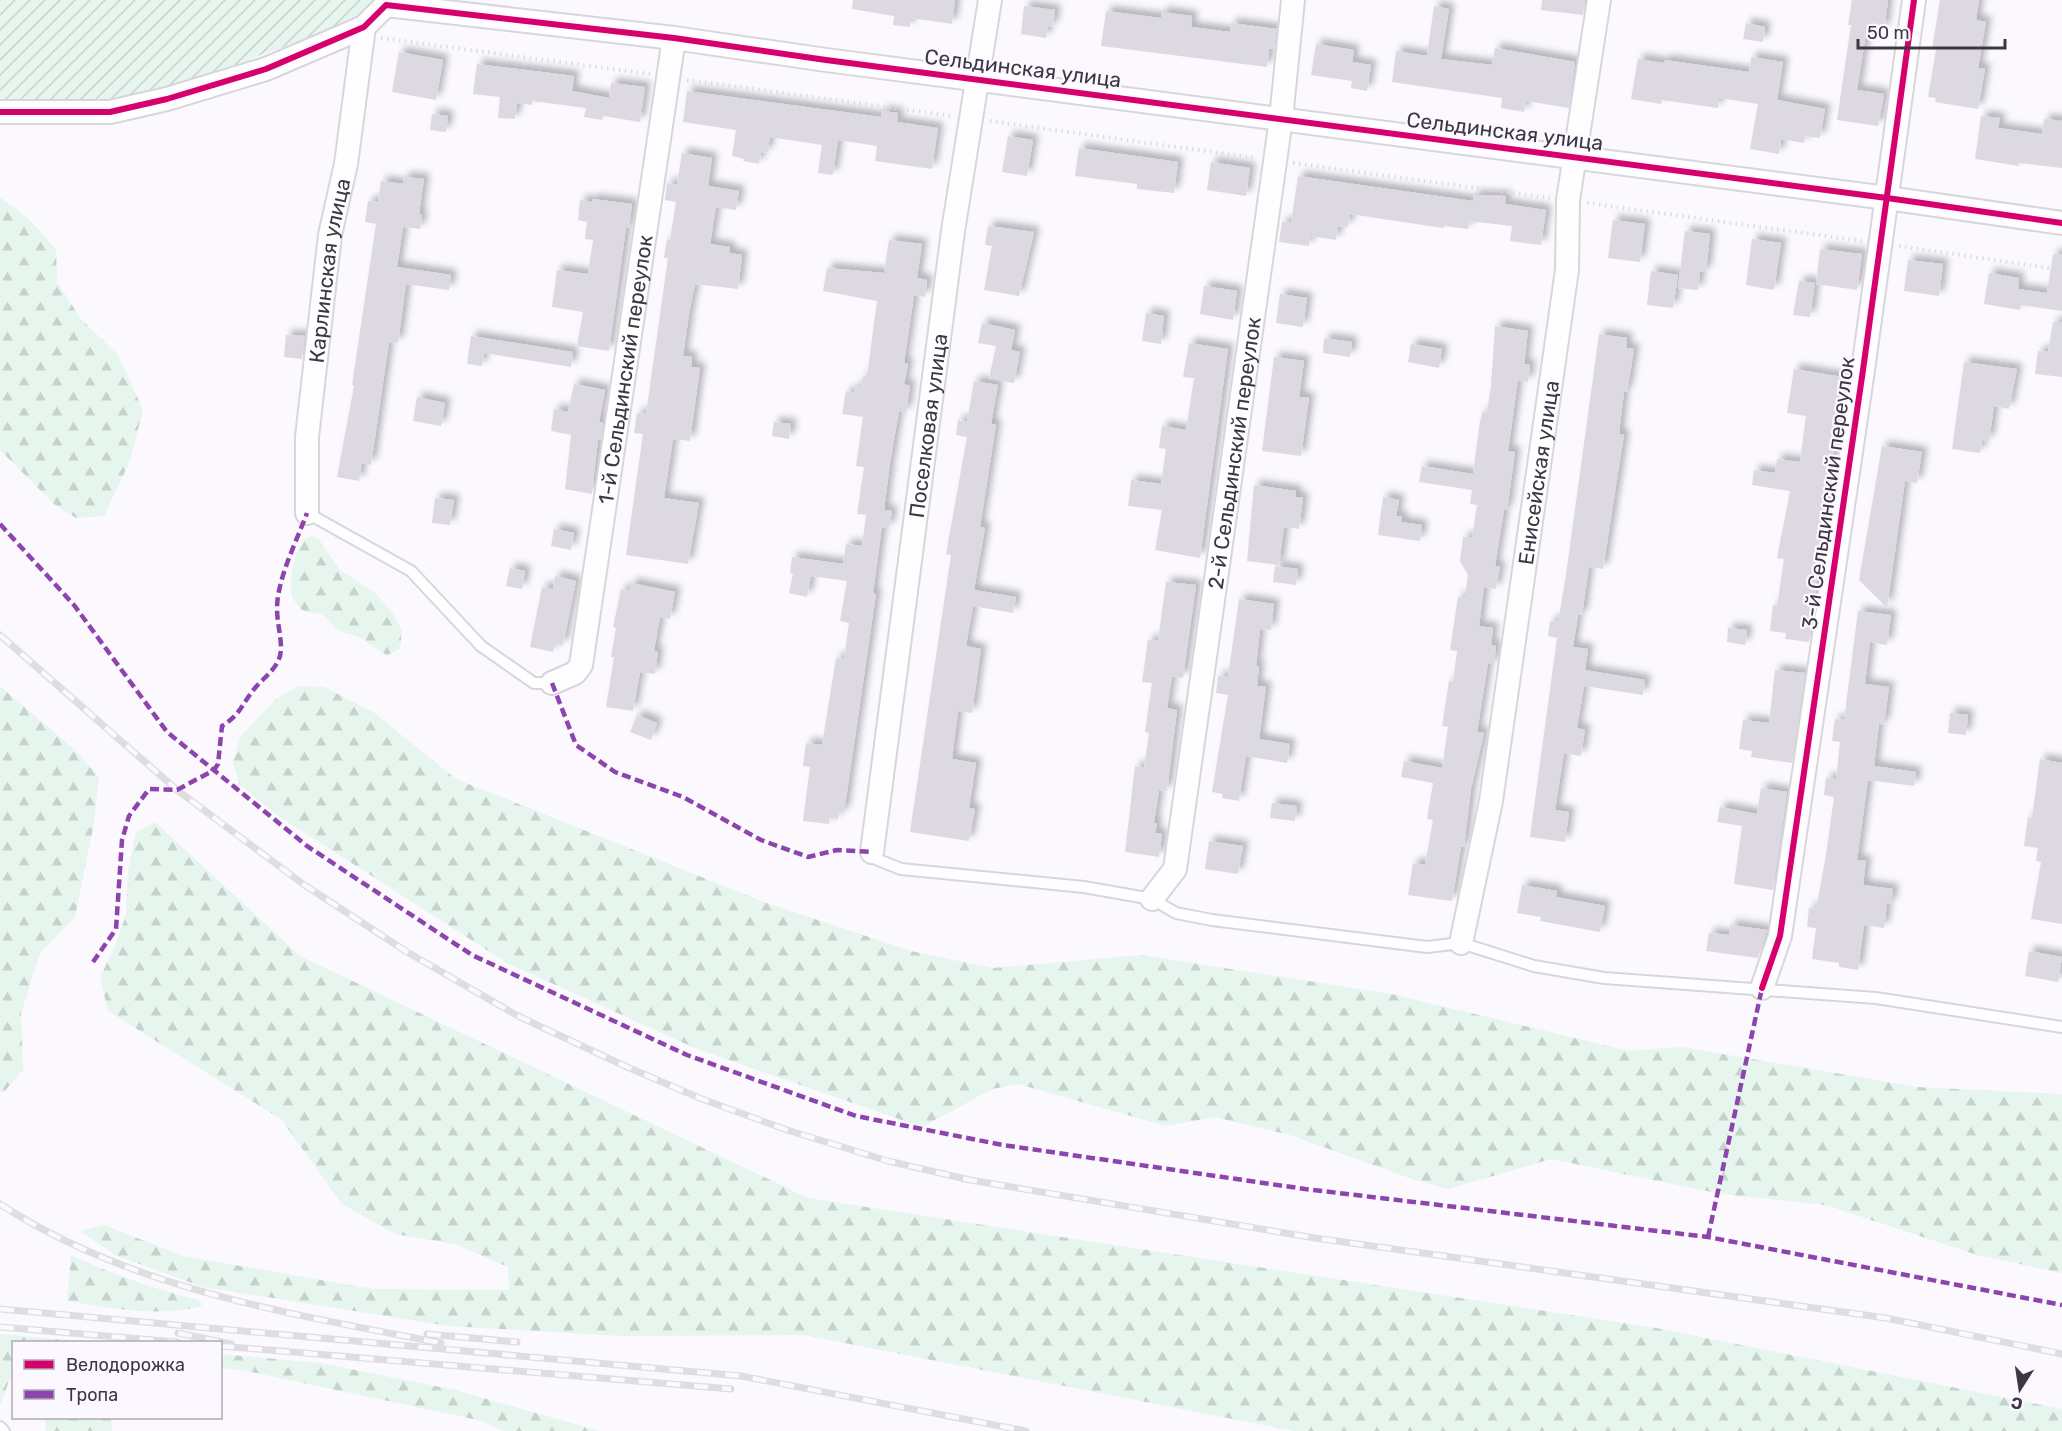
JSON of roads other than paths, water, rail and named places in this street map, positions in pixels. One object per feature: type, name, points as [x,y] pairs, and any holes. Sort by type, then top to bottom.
[{"type":"street","name":"Поселковая улица","points":[[872,852],[953,231],[990,0]]},
{"type":"street","name":"2-й Сельдинский переулок","points":[[1152,899],[1175,869],[1281,119],[1293,0]]},
{"type":"street","name":"Енисейская улица","points":[[1461,944],[1493,789],[1567,270],[1568,200],[1599,0]]},
{"type":"street","name":"3-й Сельдинский переулок","points":[[1762,988],[1780,936],[1914,0]]},
{"type":"street","name":"Сельдинская улица","points":[[0,112],[110,112],[167,99],[266,69],[364,32],[386,2],[1574,156],[2062,223]]},
{"type":"street","name":"Карлинская улица","points":[[307,513],[308,437],[330,235],[346,164],[364,32]]},
{"type":"street","name":"1-й Сельдинский переулок","points":[[552,683],[575,673],[581,665],[674,38]]},
{"type":"lane","points":[[307,513],[411,571],[481,646],[534,683],[552,683]]},
{"type":"lane","points":[[872,852],[876,859],[901,869],[1084,887],[1152,899],[1176,914],[1212,920],[1426,947],[1461,944],[1534,966],[1604,978],[1876,998],[2062,1027]]},
{"type":"lane","points":[[0,1427],[4,1431]]},
{"type":"railway","points":[[0,635],[177,790],[303,884],[407,952],[518,1016],[702,1099],[787,1130],[888,1161],[970,1180],[1315,1238],[1886,1318],[2062,1354]]},
{"type":"railway","points":[[0,1204],[50,1233],[103,1258],[157,1278],[270,1309],[441,1343]]},
{"type":"railway","points":[[0,1309],[741,1376],[1026,1431]]},
{"type":"railway","points":[[0,1327],[165,1341]]},
{"type":"railway","points":[[178,1333],[217,1341]]},
{"type":"railway","points":[[427,1334],[517,1342]]},
{"type":"railway","points":[[222,1342],[231,1344]]},
{"type":"railway","points":[[222,1346],[731,1389]]}]
